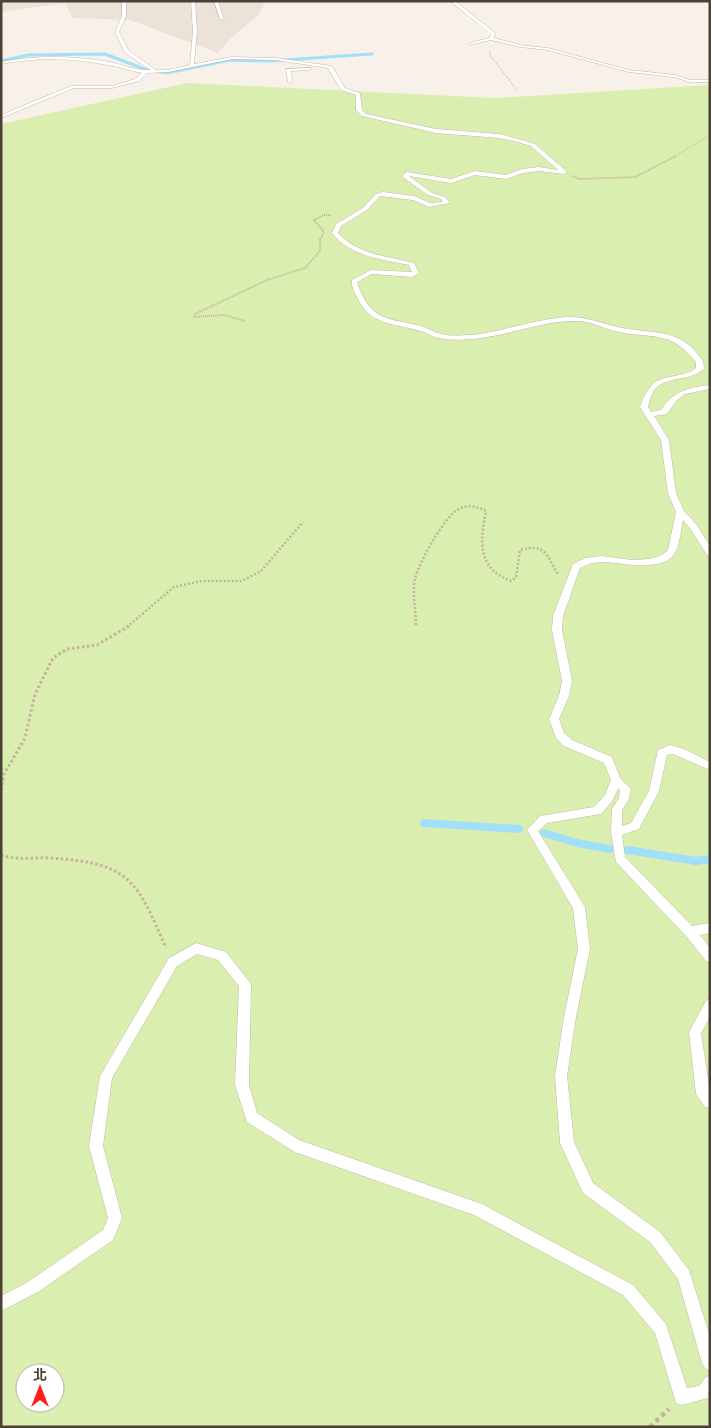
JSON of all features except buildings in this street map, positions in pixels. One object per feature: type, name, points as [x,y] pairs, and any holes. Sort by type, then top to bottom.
[{"type":"lane","points":[[124,1],[124,16],[117,32],[127,52],[155,71]]},
{"type":"lane","points":[[192,65],[195,31],[193,1]]},
{"type":"lane","points":[[216,1],[222,19]]},
{"type":"lane","points":[[452,1],[493,34],[489,40]]},
{"type":"lane","points":[[472,44],[489,40],[548,49],[629,71],[676,76],[690,81],[710,81]]},
{"type":"lane","points":[[1,63],[19,58],[75,59],[109,63],[145,73],[232,58],[284,60],[330,67],[343,89],[358,94],[359,110],[364,114],[436,131],[499,136],[520,141],[533,145],[564,172]]},
{"type":"lane","points":[[290,82],[288,70],[320,70],[336,76]]},
{"type":"lane","points":[[1,117],[74,87],[112,87],[137,80],[145,73]]},
{"type":"lane","points":[[564,172],[539,169],[522,171],[506,177],[475,173],[451,181],[407,174],[405,176],[430,194],[443,198],[447,203],[429,205],[414,198],[378,195],[365,209],[338,225],[334,233],[339,239],[368,255],[412,264],[416,273],[412,275],[371,272],[354,281],[359,299],[366,309],[376,316],[400,324],[418,327],[440,336],[467,337],[578,319],[594,321],[631,332],[664,335],[683,343],[700,362],[700,369],[688,375],[666,379],[652,388],[644,407],[665,440],[672,493],[680,512],[693,526],[710,554]]},
{"type":"lane","points":[[649,415],[664,412],[672,398],[682,392],[710,388]]},
{"type":"lane","points":[[680,512],[672,551],[665,557],[651,562],[632,563],[602,559],[585,561],[576,566],[558,616],[557,630],[567,681],[564,696],[554,720],[560,735],[568,743],[608,760],[616,780],[626,789],[624,799],[617,810],[616,832],[620,859],[690,932],[710,957]]},
{"type":"lane","points":[[616,832],[634,826],[654,791],[662,753],[670,749],[679,751],[692,760],[710,766]]},
{"type":"lane","points":[[616,780],[609,796],[597,811],[544,819],[532,830],[579,907],[584,949],[570,1017],[561,1076],[567,1143],[588,1188],[655,1237],[684,1275],[710,1363]]},
{"type":"lane","points":[[690,932],[710,928]]},
{"type":"lane","points":[[1,1304],[32,1286],[108,1235],[115,1218],[96,1146],[106,1076],[173,962],[196,948],[222,956],[245,984],[242,1085],[252,1117],[295,1145],[477,1209],[628,1290],[661,1329],[682,1397],[703,1393],[710,1383]]},
{"type":"lane","points":[[710,1005],[695,1032],[703,1094],[710,1102]]},
{"type":"path","points":[[489,40],[490,54],[516,89]]},
{"type":"path","points":[[564,172],[580,179],[635,177],[657,167],[710,135]]},
{"type":"path","points":[[245,321],[224,314],[194,317],[195,314],[267,280],[305,268],[320,251],[320,240],[324,232],[314,220],[324,215],[349,217]]},
{"type":"path","points":[[416,625],[414,579],[418,566],[454,512],[469,506],[480,507],[486,511],[481,535],[483,557],[499,578],[511,581],[516,577],[516,562],[520,550],[530,546],[539,548],[549,554],[555,570],[568,589]]},
{"type":"path","points":[[1,790],[4,774],[25,738],[35,694],[53,658],[68,650],[97,645],[123,631],[174,587],[202,581],[242,581],[260,571],[303,522]]},
{"type":"path","points":[[1,855],[16,861],[48,858],[100,865],[128,878],[143,898],[173,962]]},
{"type":"path","points":[[650,1427],[682,1397]]},
{"type":"shaded area","points":[[1,1],[266,1],[258,15],[231,38],[218,53],[130,20],[73,18],[65,3],[1,12]]},
{"type":"green space","points":[[187,83],[496,98],[710,85],[710,1427],[1,1427],[1,124]]},
{"type":"waterway","points":[[1,61],[28,55],[105,54],[147,70],[167,73],[230,60],[270,61],[372,54]]},
{"type":"waterway","points":[[424,823],[519,829]]},
{"type":"waterway","points":[[544,833],[577,843],[610,849]]},
{"type":"waterway","points":[[628,850],[696,861],[710,859]]}]
